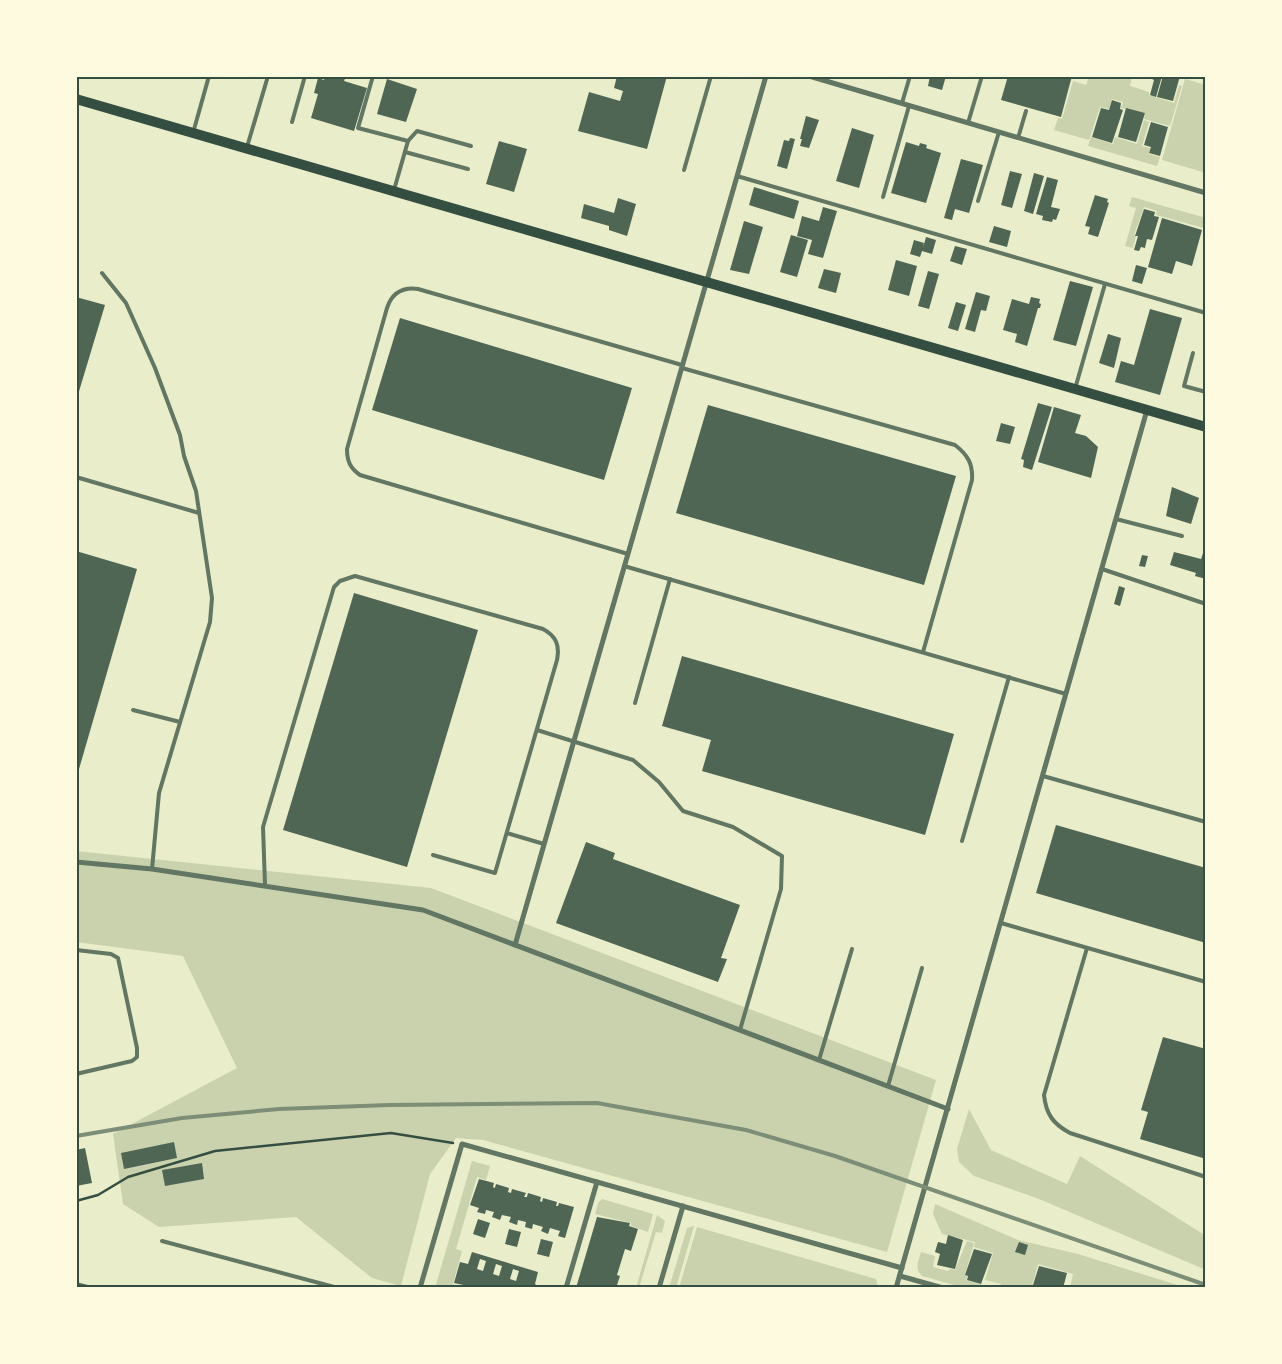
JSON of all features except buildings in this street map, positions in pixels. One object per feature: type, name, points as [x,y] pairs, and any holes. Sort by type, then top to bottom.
[{"type":"main road","points":[[76,98],[1206,427]]},
{"type":"street","points":[[515,945],[766,76]]},
{"type":"street","points":[[809,76],[1206,193]]},
{"type":"street","points":[[896,1288],[1147,410]]},
{"type":"street","points":[[76,862],[152,869],[423,910],[948,1109]]},
{"type":"street","points":[[420,1288],[462,1144],[902,1268]]},
{"type":"street","points":[[566,1288],[597,1182]]},
{"type":"street","points":[[659,1288],[683,1206]]},
{"type":"street","points":[[900,1276],[943,1288]]},
{"type":"lane","points":[[193,133],[209,76]]},
{"type":"lane","points":[[246,149],[268,76]]},
{"type":"lane","points":[[292,122],[306,76]]},
{"type":"lane","points":[[373,76],[358,128],[408,141]]},
{"type":"lane","points":[[684,170],[711,76]]},
{"type":"lane","points":[[902,104],[910,76]]},
{"type":"lane","points":[[968,123],[982,76]]},
{"type":"lane","points":[[1199,76],[1206,78]]},
{"type":"lane","points":[[883,197],[910,106]]},
{"type":"lane","points":[[1018,138],[1026,110]]},
{"type":"lane","points":[[394,192],[408,141],[417,131],[471,146]]},
{"type":"lane","points":[[978,201],[999,132]]},
{"type":"lane","points":[[405,152],[468,169]]},
{"type":"lane","points":[[737,176],[1206,313]]},
{"type":"lane","points":[[102,273],[126,303],[155,368],[180,435],[184,456],[196,490],[212,610],[158,793],[152,869]]},
{"type":"lane","points":[[1075,389],[1105,284]]},
{"type":"lane","points":[[628,554],[360,475],[354,471],[347,458],[347,449],[384,317],[390,300],[395,294],[410,288],[418,289],[955,445],[964,451],[971,465],[972,480],[923,652]]},
{"type":"lane","points":[[1193,352],[1184,386],[1206,392]]},
{"type":"lane","points":[[76,477],[199,513]]},
{"type":"lane","points":[[1116,519],[1182,536]]},
{"type":"lane","points":[[624,566],[1066,694]]},
{"type":"lane","points":[[1102,569],[1206,604]]},
{"type":"lane","points":[[265,885],[263,827],[334,587],[345,578],[354,576],[550,632],[555,638],[558,652],[495,873],[433,855]]},
{"type":"lane","points":[[635,703],[670,579]]},
{"type":"lane","points":[[962,841],[1009,677]]},
{"type":"lane","points":[[132,710],[180,722]]},
{"type":"lane","points":[[537,730],[633,760],[659,782],[683,811],[733,827],[782,856],[782,888],[740,1030]]},
{"type":"lane","points":[[1043,776],[1206,822]]},
{"type":"lane","points":[[507,833],[544,844]]},
{"type":"lane","points":[[1001,923],[1206,982]]},
{"type":"lane","points":[[1087,948],[1044,1095],[1046,1107],[1051,1118],[1059,1127],[1070,1132],[1206,1177]]},
{"type":"lane","points":[[819,1060],[852,949]]},
{"type":"lane","points":[[76,950],[111,954],[118,958],[137,1048],[137,1057],[132,1061],[76,1074]]},
{"type":"lane","points":[[888,1086],[922,968]]},
{"type":"lane","points":[[162,1241],[338,1288]]},
{"type":"path","points":[[76,1202],[98,1195],[128,1177],[215,1151],[390,1133],[462,1144]]},
{"type":"green space","points":[[1089,76],[1132,76],[1130,86],[1149,92],[1149,95],[1174,103],[1179,85],[1182,86],[1170,126],[1144,119],[1145,113],[1121,108],[1123,102],[1112,99],[1109,109],[1100,107],[1089,140],[1054,130],[1058,118],[1062,119],[1073,81],[1086,85]]},
{"type":"green space","points":[[1185,79],[1206,85],[1206,173],[1162,160]]},
{"type":"green space","points":[[1144,120],[1149,122],[1142,146],[1150,148],[1149,154],[1160,157],[1157,166],[1088,146],[1091,137],[1113,144],[1115,137],[1137,144]]},
{"type":"green space","points":[[1132,197],[1206,218],[1204,228],[1156,215],[1157,211],[1144,207],[1134,235],[1136,236],[1133,248],[1125,246],[1136,208],[1129,206]]},
{"type":"green space","points":[[76,851],[431,888],[936,1080],[887,1252],[483,1140],[456,1138],[430,1174],[401,1286],[372,1278],[296,1217],[159,1227],[123,1204],[113,1134],[237,1068],[183,956],[76,942]]},
{"type":"green space","points":[[969,1109],[991,1150],[1067,1184],[1080,1156],[1206,1236],[1206,1270],[1039,1199],[974,1176],[959,1162],[957,1149]]},
{"type":"green space","points":[[472,1161],[490,1166],[486,1180],[477,1177],[456,1249],[462,1251],[453,1284],[459,1286],[458,1288],[435,1288]]},
{"type":"green space","points":[[602,1199],[653,1214],[648,1232],[631,1226],[631,1223],[595,1214],[598,1203]]},
{"type":"green space","points":[[935,1204],[1018,1240],[1078,1254],[1187,1288],[1070,1288],[1073,1274],[1038,1264],[1032,1286],[1037,1288],[1000,1288],[1001,1284],[985,1280],[993,1253],[974,1247],[975,1242],[942,1234],[933,1214]]},
{"type":"green space","points":[[657,1215],[665,1221],[662,1233],[656,1232],[639,1288],[636,1288]]},
{"type":"green space","points":[[694,1226],[676,1288],[669,1288],[687,1228]]},
{"type":"green space","points":[[697,1227],[876,1279],[878,1288],[679,1288]]},
{"type":"green space","points":[[967,1241],[974,1243],[965,1275],[967,1276],[966,1280],[982,1285],[981,1288],[965,1288],[922,1276],[918,1270],[921,1252],[935,1256],[933,1267],[948,1271],[950,1269],[955,1270]]},
{"type":"railway","points":[[76,1136],[182,1118],[279,1109],[389,1105],[597,1103],[746,1130],[835,1156],[1206,1285]]}]
